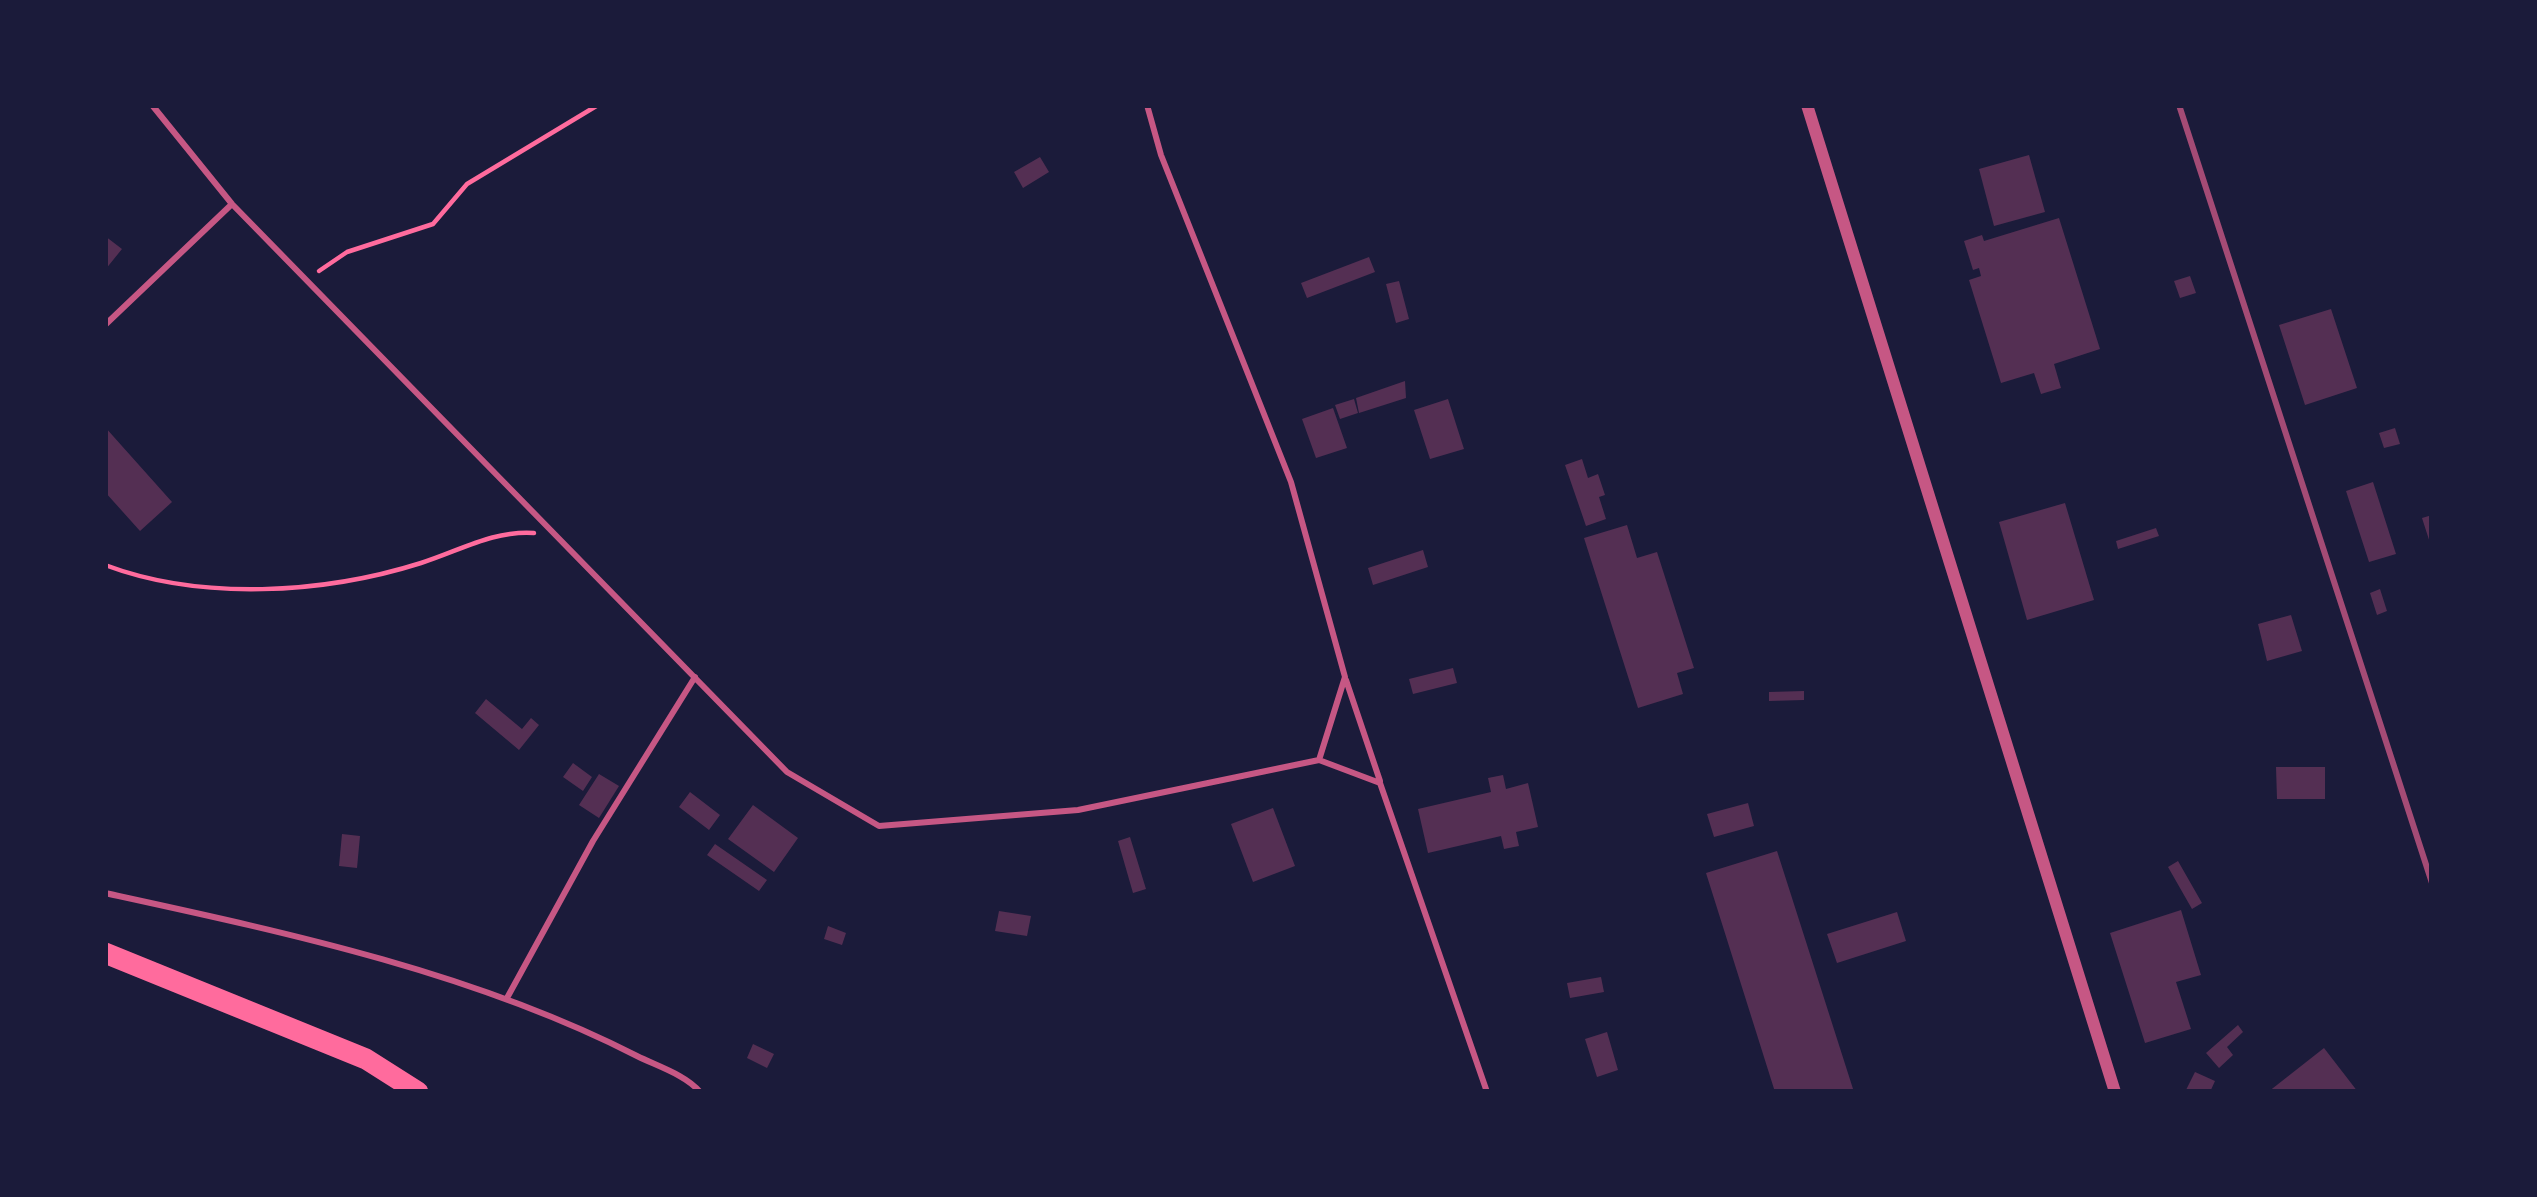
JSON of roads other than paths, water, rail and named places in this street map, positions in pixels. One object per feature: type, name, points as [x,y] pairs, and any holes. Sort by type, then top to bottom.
[{"type":"main road","points":[[105,953],[366,1059],[418,1092]]},
{"type":"street","points":[[1807,105],[2115,1092]]},
{"type":"lane","points":[[152,105],[232,203],[787,772],[879,826],[1078,810],[1318,760],[1380,783]]},
{"type":"lane","points":[[1147,105],[1161,155],[1291,482],[1345,676],[1487,1092]]},
{"type":"lane","points":[[105,325],[232,203]]},
{"type":"lane","points":[[1318,760],[1345,676]]},
{"type":"lane","points":[[507,998],[593,842],[695,677]]},
{"type":"lane","points":[[105,893],[290,937],[507,998],[588,1030],[700,1092]]},
{"type":"railway","points":[[2179,105],[2432,883]]}]
